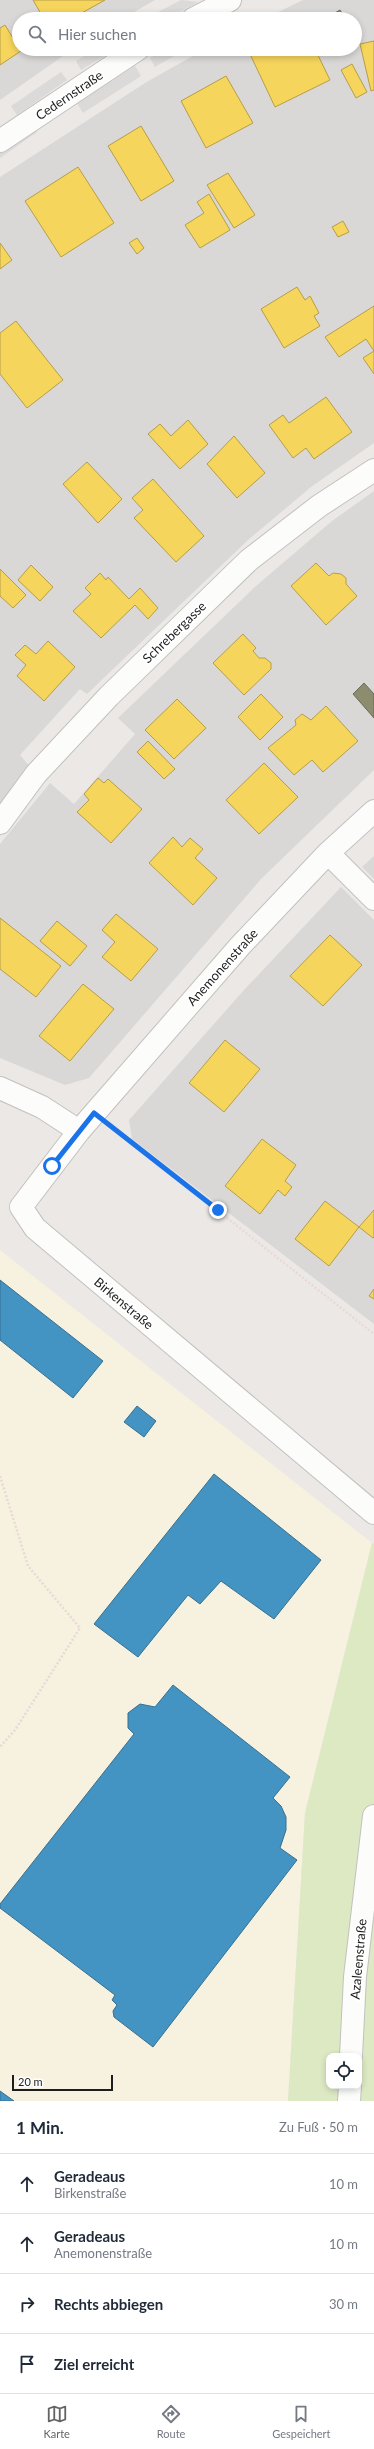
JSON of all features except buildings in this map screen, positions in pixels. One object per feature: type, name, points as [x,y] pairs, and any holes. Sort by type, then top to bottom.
[{"type":"street","points":[[207,12],[230,0]]},
{"type":"street","name":"Cedernstraße","points":[[0,140],[127,56]]},
{"type":"street","name":"Schrebergasse","points":[[0,823],[36,774],[109,696],[249,560],[320,506],[374,470]]},
{"type":"street","name":"Anemonenstraße","points":[[79,1131],[240,946],[328,853],[374,811]]},
{"type":"street","points":[[328,853],[374,899]]},
{"type":"street","points":[[0,1088],[42,1107],[79,1131]]},
{"type":"street","name":"Birkenstraße","points":[[79,1131],[21,1207],[35,1228],[374,1513]]},
{"type":"street","name":"Azaleenstraße","points":[[351,2053],[355,1977],[374,1816]]},
{"type":"street","points":[[349,2101],[350,2089]]},
{"type":"path","points":[[94,1113],[374,1334]]},
{"type":"path","points":[[0,1476],[28,1566],[80,1628],[14,1730],[0,1747]]},
{"type":"shaded area","points":[[0,0],[155,0],[134,12],[12,12],[12,56],[63,56],[0,100]]},
{"type":"shaded area","points":[[181,0],[198,2],[180,12],[158,12]]},
{"type":"shaded area","points":[[303,0],[374,0],[374,443],[311,487],[248,540],[87,694],[80,689],[20,755],[31,768],[0,809],[0,177],[145,83],[193,56],[362,56],[362,12],[278,12]]},
{"type":"shaded area","points":[[84,56],[104,56],[81,70],[76,61]]},
{"type":"shaded area","points":[[153,56],[174,56],[155,67],[150,58]]},
{"type":"shaded area","points":[[135,66],[141,76],[83,113],[77,103]]},
{"type":"shaded area","points":[[61,72],[67,80],[17,115],[11,106]]},
{"type":"shaded area","points":[[31,123],[37,132],[0,158],[0,144]]},
{"type":"shaded area","points":[[374,491],[374,770],[262,878],[89,1078],[65,1085],[0,1058],[0,844],[50,783],[74,804],[135,734],[118,718],[256,586],[332,521]]},
{"type":"shaded area","points":[[374,856],[374,879],[362,867]]},
{"type":"shaded area","points":[[341,887],[374,920],[374,1324],[132,1139],[129,1120],[244,990]]},
{"type":"shaded area","points":[[0,1250],[372,1543],[305,1813],[288,2101],[0,2101]]},
{"type":"green space","points":[[372,1543],[374,1544],[374,2101],[288,2101],[305,1813]]},
{"type":"route","points":[[52,1166],[94,1113],[218,1210]]}]
